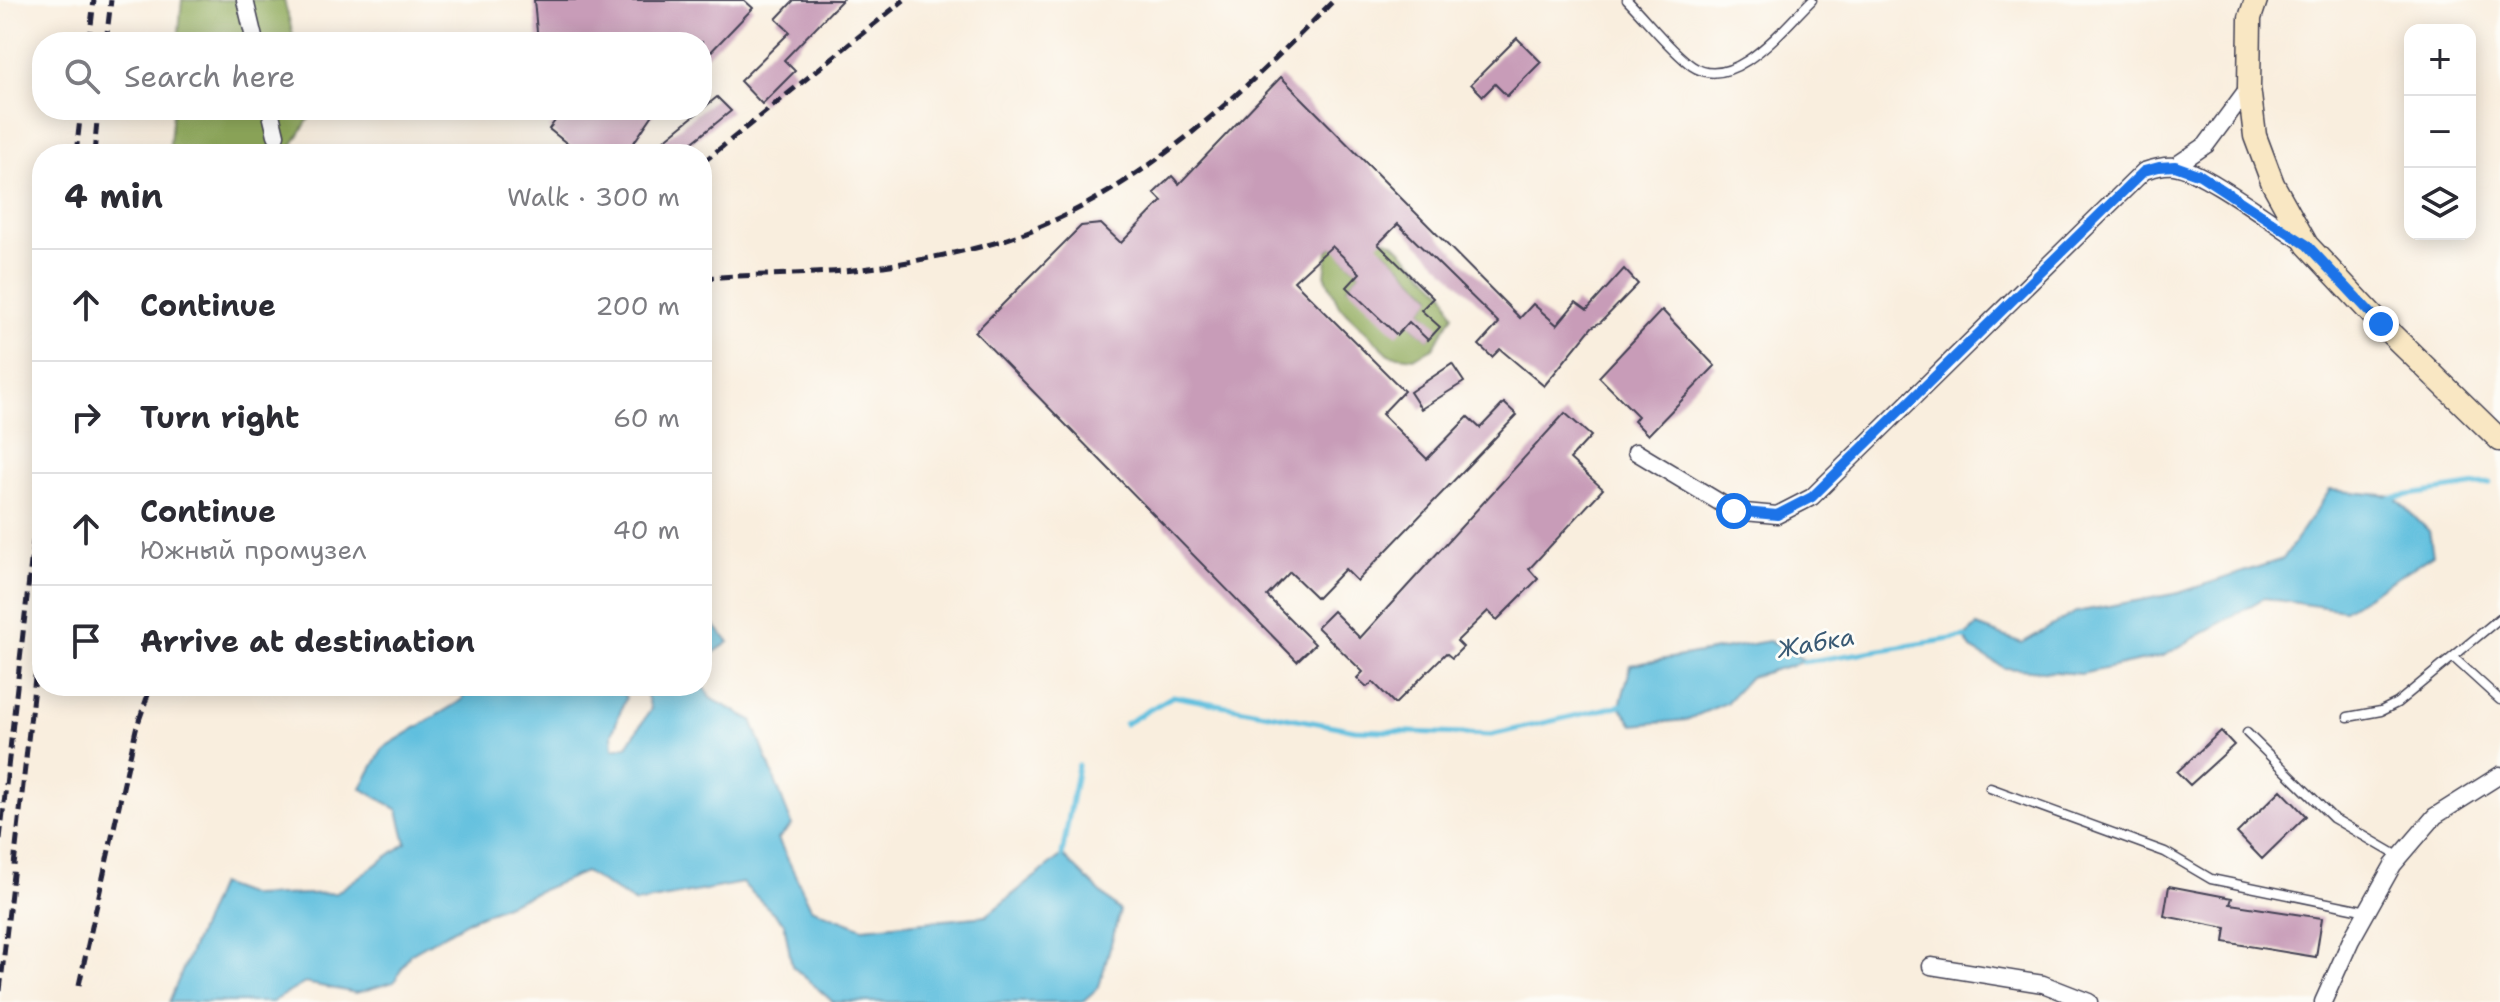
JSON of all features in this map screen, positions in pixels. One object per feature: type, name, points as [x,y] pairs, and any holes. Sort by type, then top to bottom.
[{"type":"street","points":[[245,0],[253,32]]},
{"type":"street","points":[[2256,0],[2250,18],[2249,87],[2255,136],[2273,184],[2307,245]]},
{"type":"street","points":[[2175,166],[2206,145],[2249,87]]},
{"type":"street","points":[[272,120],[276,135]]},
{"type":"street","points":[[1636,452],[1734,511],[1777,515],[1812,497],[2144,171],[2175,166],[2200,175],[2307,245],[2381,324],[2500,440]]},
{"type":"street","points":[[2323,1002],[2351,940],[2400,857],[2435,816],[2500,775]]},
{"type":"street","points":[[1931,966],[2043,984],[2089,1002]]},
{"type":"lane","points":[[1627,0],[1692,66],[1709,74],[1728,72],[1750,59],[1812,0]]},
{"type":"lane","points":[[2348,717],[2381,711],[2397,703],[2500,618]]},
{"type":"lane","points":[[2454,658],[2500,700]]},
{"type":"lane","points":[[2247,733],[2333,818],[2400,857]]},
{"type":"lane","points":[[1990,788],[2165,852],[2211,879],[2367,911]]},
{"type":"green space","points":[[182,0],[284,0],[292,32],[179,32]]},
{"type":"green space","points":[[172,120],[308,120],[293,144],[170,144]]},
{"type":"green space","points":[[1350,229],[1393,242],[1445,293],[1453,315],[1433,348],[1414,358],[1390,355],[1339,306],[1325,275],[1328,251]],"holes":[[[1354,244],[1384,250],[1433,297],[1421,310],[1439,328],[1428,339],[1409,322],[1347,287],[1360,273],[1343,256]]]},
{"type":"water","points":[[2330,490],[2393,496],[2429,531],[2433,555],[2344,610],[2264,598],[2163,656],[2081,674],[2005,668],[1971,649],[1964,637],[1977,626],[2022,643],[2076,612],[2179,593],[2283,559]]},
{"type":"water","points":[[712,623],[729,642],[712,654]]},
{"type":"water","points":[[1769,641],[1806,661],[1750,677],[1726,703],[1686,720],[1633,725],[1620,706],[1631,665]]},
{"type":"water","points":[[463,696],[625,696],[612,734],[613,749],[627,746],[651,709],[647,696],[709,696],[752,720],[792,825],[778,839],[811,908],[863,928],[986,916],[1062,855],[1120,911],[1099,987],[1082,1002],[833,1002],[792,966],[784,923],[742,883],[636,903],[585,872],[472,919],[410,954],[394,982],[356,993],[305,983],[272,1002],[169,1002],[219,884],[252,896],[336,893],[406,843],[398,810],[361,788],[383,748],[462,700]]},
{"type":"building","points":[[534,0],[744,0],[753,8],[712,51],[712,32],[537,32]]},
{"type":"building","points":[[794,0],[842,0],[784,60],[795,71],[762,104],[740,81],[790,32],[776,19]]},
{"type":"building","points":[[1517,38],[1541,62],[1507,96],[1495,84],[1483,96],[1471,84]]},
{"type":"building","points":[[1281,77],[1520,318],[1533,304],[1557,325],[1576,302],[1587,310],[1624,269],[1638,284],[1601,322],[1592,327],[1544,386],[1500,349],[1492,357],[1479,345],[1499,323],[1398,224],[1378,244],[1433,298],[1421,310],[1440,327],[1428,340],[1409,322],[1397,335],[1347,287],[1360,273],[1332,246],[1294,281],[1404,391],[1382,414],[1427,459],[1468,417],[1480,428],[1504,403],[1517,415],[1357,581],[1345,569],[1317,598],[1290,572],[1267,596],[1315,644],[1297,661],[975,332],[1081,226],[1101,224],[1121,243],[1162,201],[1154,193],[1172,176],[1179,184]]},
{"type":"building","points":[[717,97],[731,111],[690,144],[659,144],[689,120],[712,120],[712,101]]},
{"type":"building","points":[[556,120],[649,120],[633,144],[568,144],[549,129]]},
{"type":"building","points":[[1662,310],[1715,366],[1648,435],[1634,421],[1638,416],[1599,377]]},
{"type":"building","points":[[1452,364],[1464,382],[1421,409],[1410,392]]},
{"type":"building","points":[[1565,413],[1591,436],[1570,459],[1603,489],[1529,569],[1538,579],[1497,620],[1488,611],[1457,641],[1463,647],[1452,658],[1446,653],[1395,704],[1373,682],[1367,687],[1357,678],[1363,672],[1317,627],[1333,611],[1360,638]]},
{"type":"building","points":[[2221,731],[2234,745],[2190,785],[2177,772]]},
{"type":"building","points":[[2281,790],[2306,816],[2262,859],[2237,833]]},
{"type":"building","points":[[2169,886],[2232,898],[2230,904],[2322,918],[2316,957],[2224,942],[2226,928],[2164,916]]},
{"type":"waterway","name":"Жабка","points":[[2389,498],[2490,483]]},
{"type":"waterway","name":"Жабка","points":[[1803,662],[1971,638]]},
{"type":"waterway","name":"Жабка","points":[[1125,724],[1173,696],[1355,730],[1491,735],[1626,704]]},
{"type":"waterway","points":[[1062,855],[1078,766]]},
{"type":"railway","points":[[90,32],[94,0]]},
{"type":"railway","points":[[107,32],[111,0]]},
{"type":"railway","points":[[712,155],[904,0]]},
{"type":"railway","points":[[712,278],[847,271],[916,261],[1021,234],[1072,212],[1121,184],[1212,116],[1334,0]]},
{"type":"railway","points":[[77,144],[80,120]]},
{"type":"railway","points":[[95,144],[97,120]]},
{"type":"railway","points":[[0,839],[32,553]]},
{"type":"railway","points":[[0,991],[33,696]]},
{"type":"railway","points":[[79,985],[136,729],[148,696]]},
{"type":"route","points":[[1734,511],[1777,515],[1812,497],[2144,171],[2175,166],[2200,175],[2307,245],[2381,324]]}]
